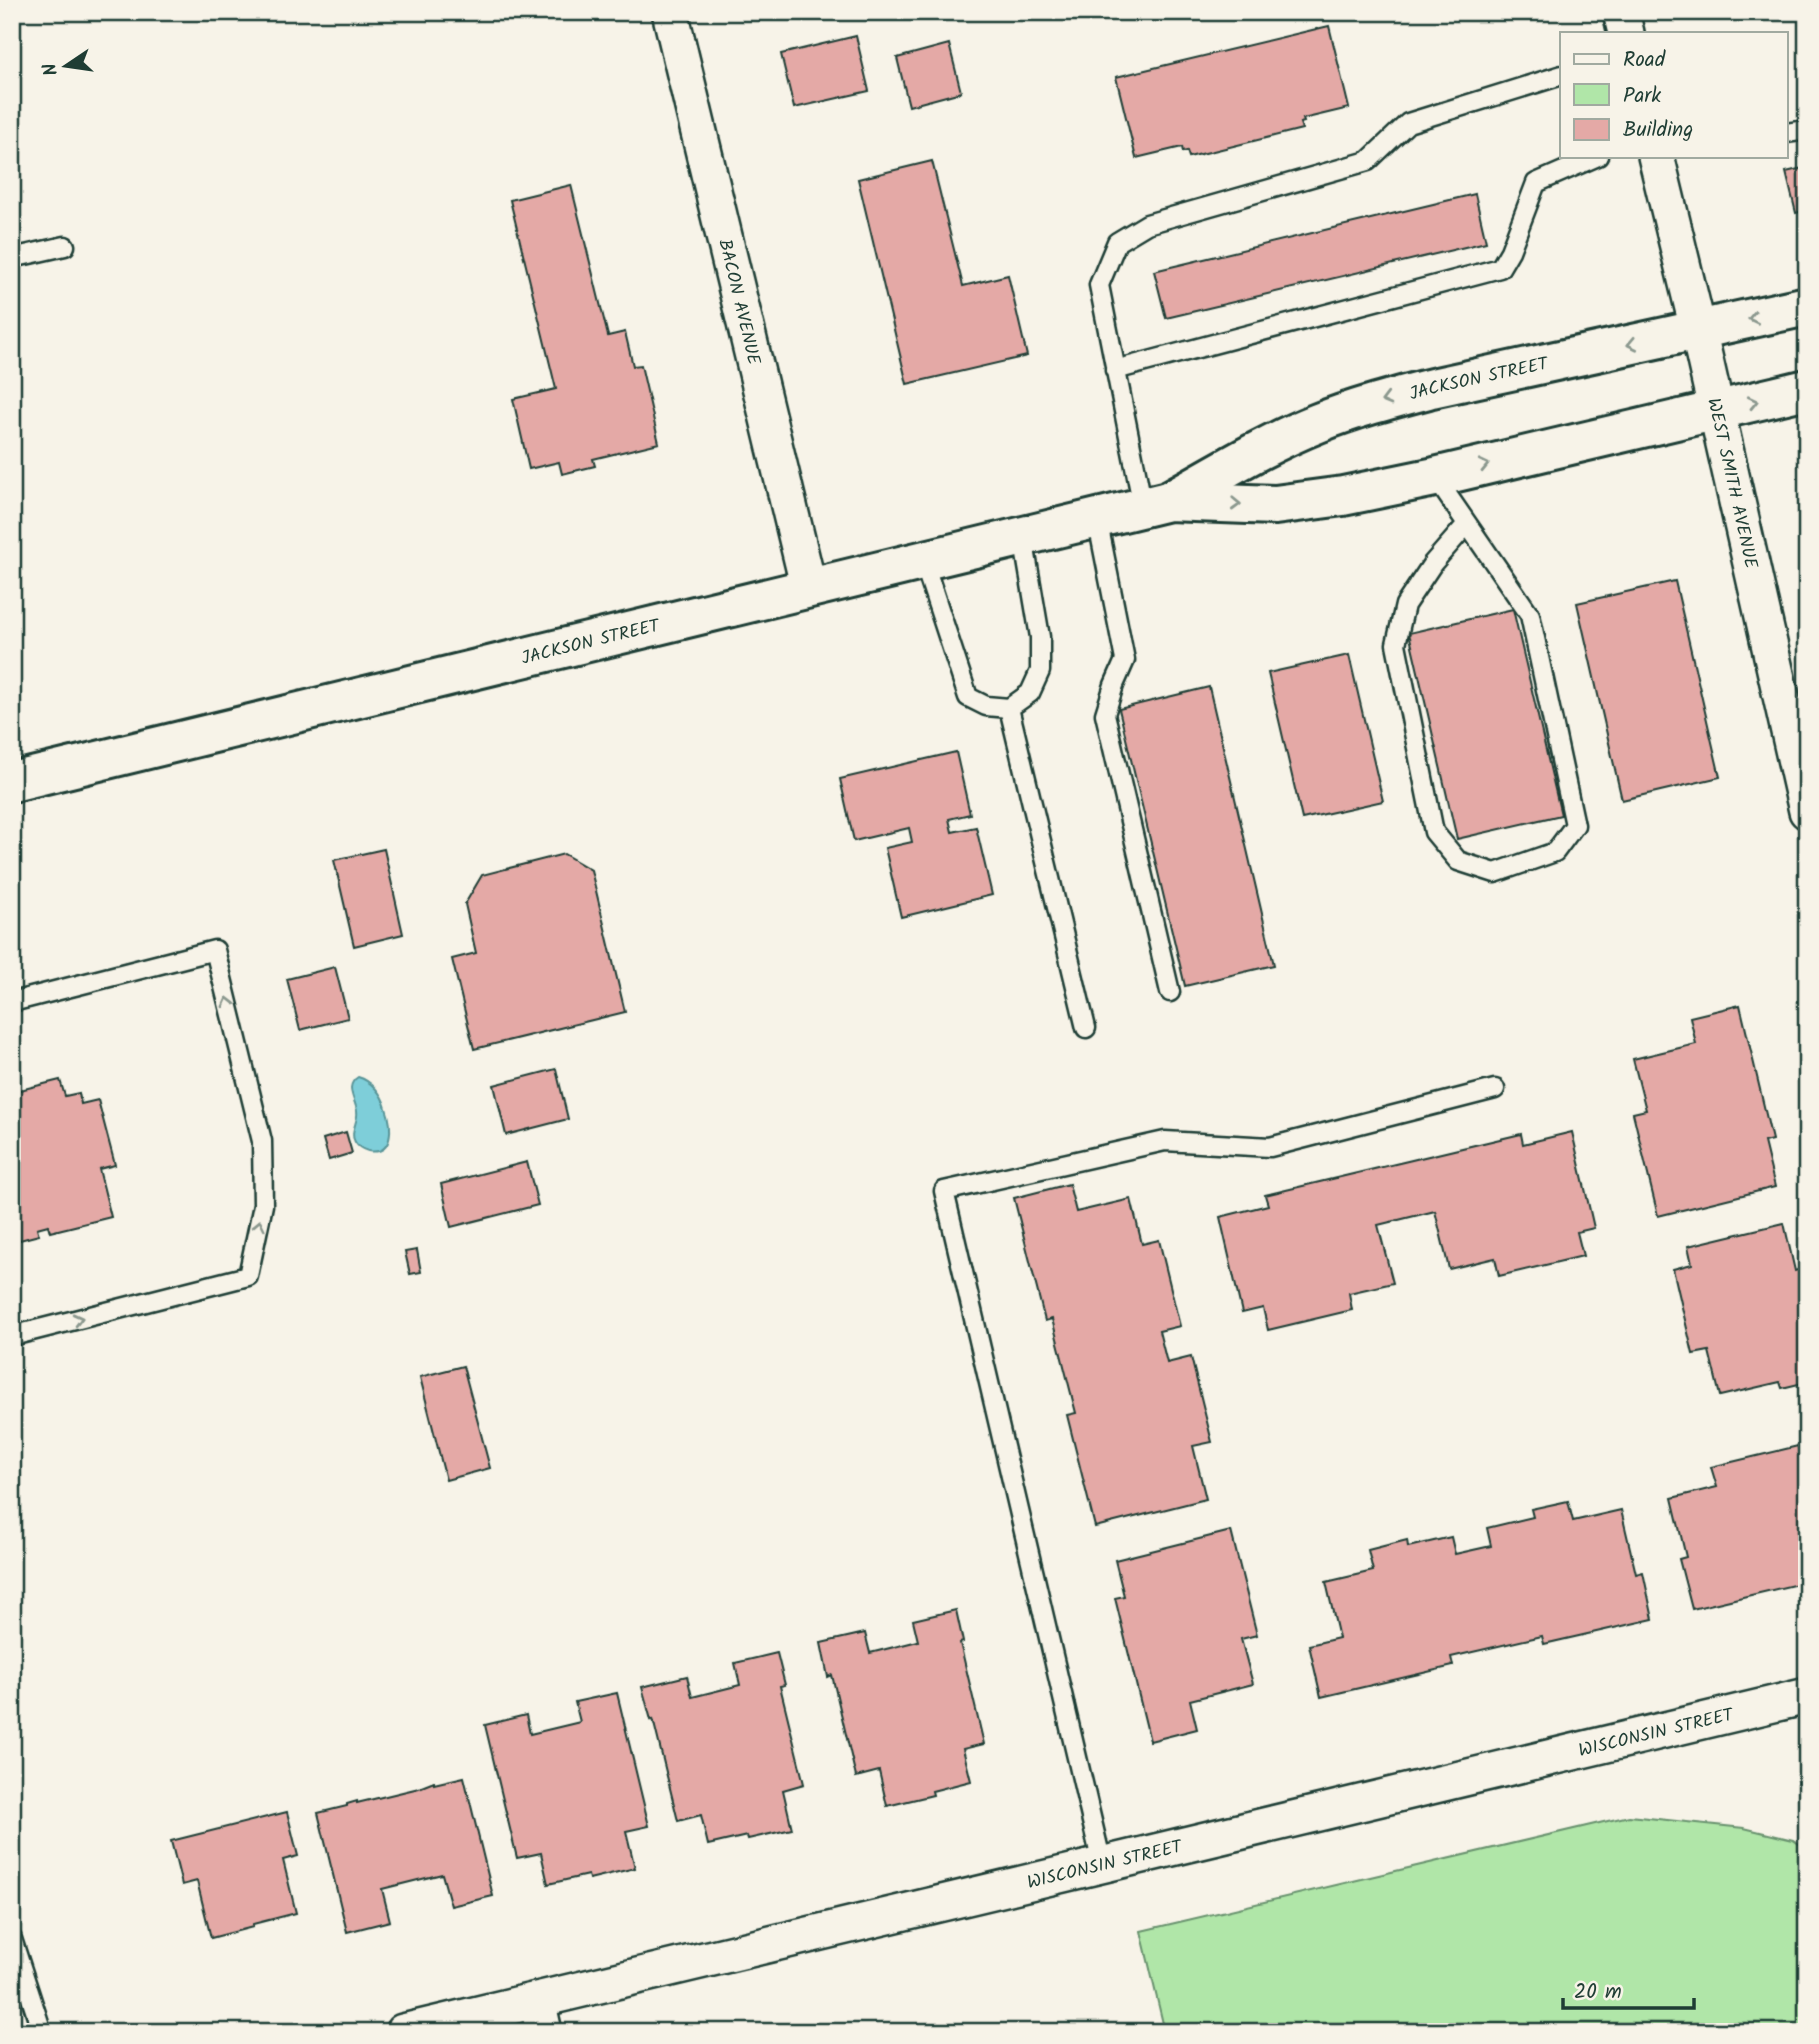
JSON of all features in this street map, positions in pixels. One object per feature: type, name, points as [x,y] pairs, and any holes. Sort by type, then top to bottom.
[{"type":"main road","name":"JACKSON STREET","points":[[1156,504],[1269,445],[1318,423],[1376,403],[1432,388],[1807,306]]},
{"type":"main road","name":"JACKSON STREET","points":[[12,782],[1156,504],[1275,505],[1343,496],[1435,477],[1807,389]]},
{"type":"street","name":"BACON AVENUE","points":[[670,12],[809,589]]},
{"type":"street","points":[[1621,12],[1626,32]]},
{"type":"street","name":"WEST SMITH AVENUE","points":[[1656,158],[1799,741],[1807,811]]},
{"type":"street","name":"WISCONSIN STREET","points":[[402,2032],[540,2016],[1102,1864],[1807,1696]]},
{"type":"lane","points":[[1156,504],[1115,370],[1098,285],[1117,242],[1147,224],[1368,161],[1408,123],[1560,76]]},
{"type":"lane","points":[[1787,132],[1807,130]]},
{"type":"lane","points":[[1115,370],[1500,268],[1510,251],[1536,183],[1593,158]]},
{"type":"lane","points":[[12,258],[65,246]]},
{"type":"lane","points":[[1435,477],[1530,614],[1576,825],[1555,852],[1495,873],[1458,861],[1434,832],[1396,644],[1405,605],[1433,563],[1467,524]]},
{"type":"lane","points":[[1097,518],[1125,660],[1105,714],[1170,992]]},
{"type":"lane","points":[[923,560],[968,697],[986,706],[1009,708],[1030,693],[1040,671],[1040,638],[1023,537]]},
{"type":"lane","points":[[1009,708],[1086,1028]]},
{"type":"lane","points":[[12,1002],[215,950],[262,1141],[263,1205],[248,1276],[12,1336]]},
{"type":"lane","points":[[1102,1864],[944,1191],[1165,1140],[1270,1147],[1495,1089]]},
{"type":"lane","points":[[12,1939],[38,2031]]},
{"type":"green space","points":[[1629,1816],[1744,1828],[1793,1840],[1807,1849],[1807,2032],[1165,2032],[1141,1931]]},
{"type":"water","points":[[358,1077],[376,1089],[388,1115],[389,1138],[383,1149],[377,1151],[363,1149],[353,1138],[357,1115],[351,1088]]},
{"type":"building","points":[[1329,26],[1349,108],[1303,119],[1304,122],[1300,123],[1302,129],[1189,157],[1182,147],[1136,158],[1116,77]]},
{"type":"building","points":[[856,36],[869,91],[794,108],[781,54]]},
{"type":"building","points":[[949,44],[961,92],[909,106],[897,58]]},
{"type":"building","points":[[932,161],[963,286],[1008,275],[1027,356],[907,384],[858,179]]},
{"type":"building","points":[[1807,167],[1807,210],[1796,213],[1786,172]]},
{"type":"building","points":[[571,185],[608,336],[625,332],[633,366],[641,365],[659,443],[593,459],[595,466],[562,474],[559,462],[529,469],[513,399],[556,389],[510,200]]},
{"type":"building","points":[[1475,194],[1486,242],[1166,318],[1154,271]]},
{"type":"building","points":[[1675,581],[1720,777],[1622,800],[1577,603]]},
{"type":"building","points":[[1513,609],[1561,815],[1457,839],[1409,633]]},
{"type":"building","points":[[1349,655],[1383,801],[1302,819],[1268,673]]},
{"type":"building","points":[[1209,687],[1274,965],[1185,986],[1119,709]]},
{"type":"building","points":[[956,752],[970,814],[949,819],[952,832],[976,827],[992,895],[901,917],[885,848],[912,842],[909,828],[854,841],[840,779]]},
{"type":"building","points":[[384,849],[403,934],[354,946],[334,860]]},
{"type":"building","points":[[564,854],[591,870],[625,1012],[474,1049],[452,959],[476,953],[465,904],[482,875]]},
{"type":"building","points":[[335,967],[348,1018],[300,1030],[287,979]]},
{"type":"building","points":[[1740,1005],[1772,1140],[1764,1142],[1775,1187],[1658,1216],[1633,1113],[1646,1110],[1633,1059],[1696,1044],[1690,1017]]},
{"type":"building","points":[[556,1069],[568,1119],[506,1135],[494,1085]]},
{"type":"building","points":[[60,1080],[65,1096],[79,1093],[81,1104],[98,1100],[115,1165],[99,1169],[111,1217],[50,1232],[48,1225],[37,1228],[39,1235],[12,1242],[12,1092]]},
{"type":"building","points":[[346,1132],[352,1153],[329,1160],[323,1139]]},
{"type":"building","points":[[1572,1132],[1594,1228],[1577,1232],[1583,1256],[1499,1276],[1495,1258],[1449,1269],[1435,1211],[1378,1225],[1393,1283],[1349,1293],[1352,1310],[1268,1330],[1263,1308],[1242,1313],[1220,1217],[1268,1205],[1265,1195],[1521,1134],[1523,1144]]},
{"type":"building","points":[[527,1162],[538,1205],[451,1227],[441,1184]]},
{"type":"building","points":[[1069,1184],[1076,1212],[1131,1199],[1142,1244],[1159,1240],[1180,1326],[1159,1331],[1167,1363],[1191,1357],[1212,1442],[1193,1446],[1206,1499],[1095,1527],[1067,1415],[1076,1413],[1052,1319],[1045,1321],[1014,1198]]},
{"type":"building","points":[[1784,1223],[1795,1271],[1803,1268],[1807,1285],[1807,1382],[1782,1388],[1780,1382],[1720,1396],[1709,1351],[1693,1354],[1673,1269],[1692,1264],[1688,1246]]},
{"type":"building","points":[[417,1250],[421,1272],[410,1274],[405,1252]]},
{"type":"building","points":[[463,1366],[490,1468],[446,1480],[420,1377]]},
{"type":"building","points":[[1798,1446],[1807,1474],[1807,1572],[1799,1574],[1802,1583],[1692,1609],[1679,1559],[1686,1557],[1672,1498],[1717,1487],[1711,1467]]},
{"type":"building","points":[[1568,1501],[1573,1521],[1621,1510],[1636,1574],[1643,1572],[1653,1619],[1544,1644],[1542,1636],[1451,1657],[1453,1666],[1321,1697],[1309,1645],[1339,1638],[1326,1582],[1373,1571],[1368,1550],[1407,1540],[1408,1547],[1451,1537],[1455,1554],[1491,1546],[1487,1528],[1533,1517],[1531,1509]]},
{"type":"building","points":[[1231,1531],[1257,1635],[1241,1639],[1253,1684],[1190,1700],[1197,1729],[1150,1741],[1115,1598],[1124,1596],[1115,1560]]},
{"type":"building","points":[[956,1610],[963,1642],[960,1643],[984,1744],[963,1749],[971,1781],[932,1791],[933,1795],[887,1806],[879,1771],[856,1777],[832,1675],[828,1677],[821,1643],[865,1633],[870,1653],[918,1641],[913,1620]]},
{"type":"building","points":[[777,1653],[785,1685],[780,1686],[804,1784],[783,1790],[792,1829],[708,1845],[701,1815],[678,1821],[653,1719],[651,1720],[642,1687],[687,1676],[692,1697],[740,1685],[735,1663]]},
{"type":"building","points":[[617,1693],[649,1826],[626,1831],[635,1868],[589,1879],[588,1875],[548,1884],[541,1853],[517,1858],[485,1725],[526,1715],[530,1734],[580,1722],[575,1702]]},
{"type":"building","points":[[464,1777],[493,1896],[451,1906],[442,1874],[382,1889],[390,1921],[347,1932],[318,1813],[434,1782]]},
{"type":"building","points":[[287,1812],[298,1856],[283,1860],[296,1913],[211,1938],[197,1881],[182,1885],[171,1841]]}]
